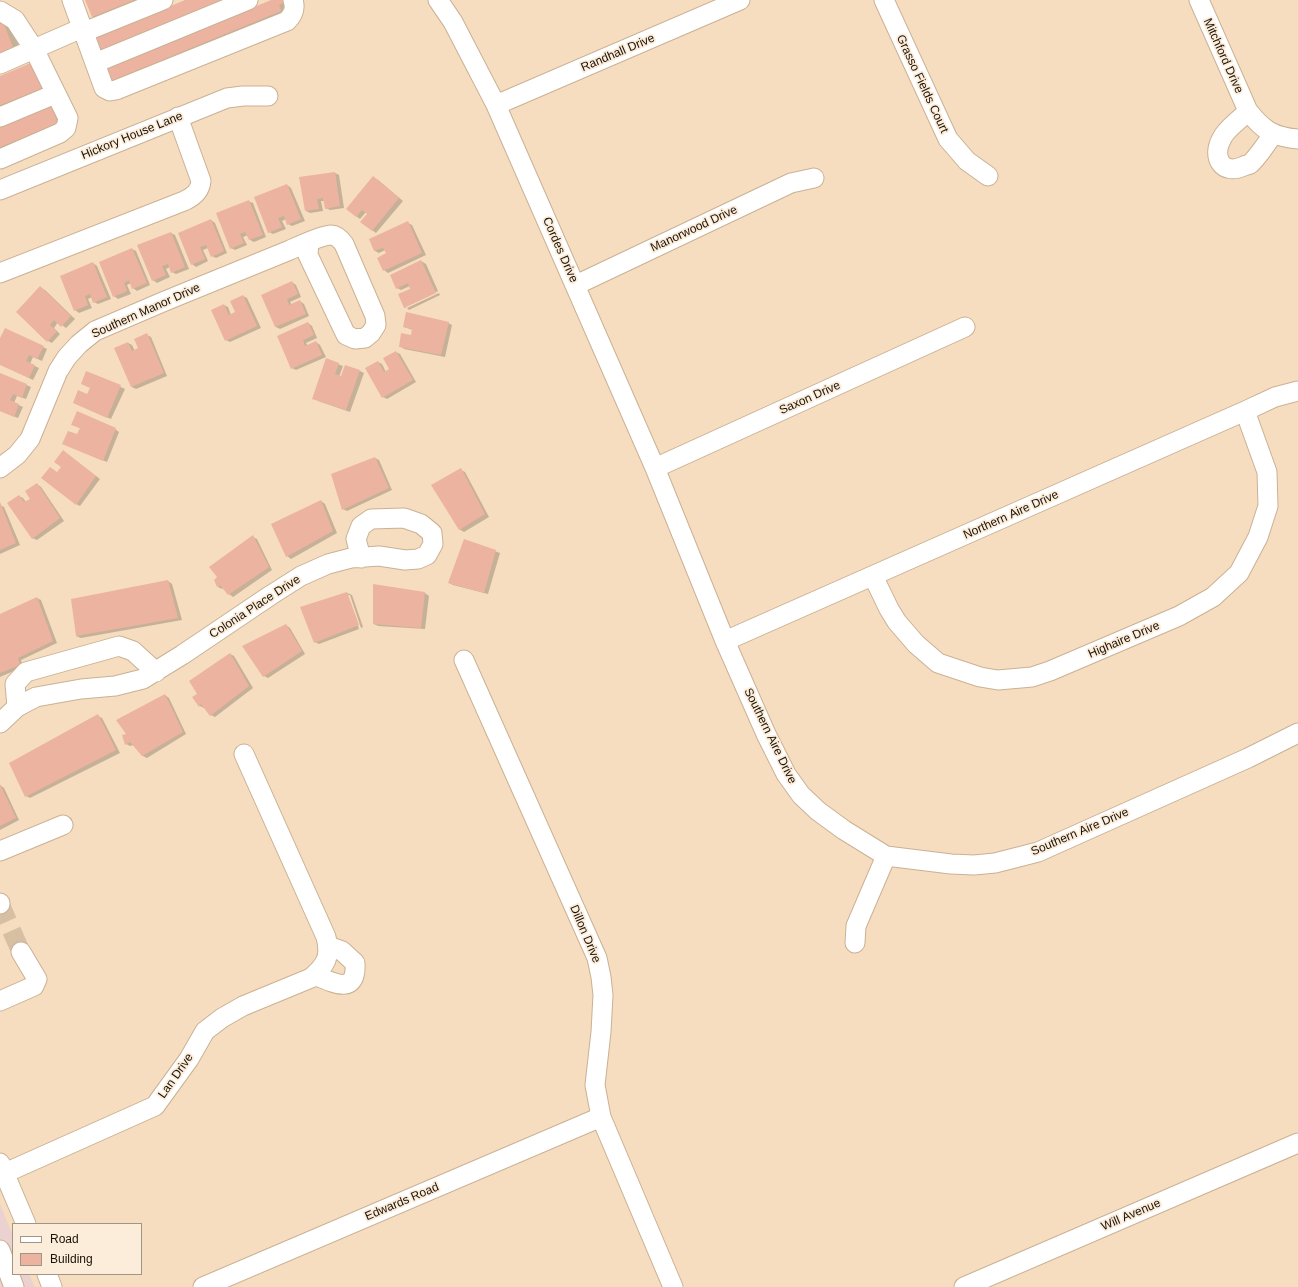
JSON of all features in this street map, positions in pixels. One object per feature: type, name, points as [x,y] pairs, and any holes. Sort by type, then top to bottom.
[{"type":"street","points":[[72,0],[104,88],[110,91],[116,90],[287,21],[294,14],[293,0]]},
{"type":"street","points":[[0,64],[34,49],[163,0]]},
{"type":"street","points":[[95,63],[248,0]]},
{"type":"street","name":"Cordes Drive","points":[[438,0],[453,22],[496,105],[576,285],[670,506]]},
{"type":"street","name":"Randhall Drive","points":[[496,105],[740,0]]},
{"type":"street","name":"Grasso Fields Court","points":[[884,0],[948,139],[967,161],[988,176]]},
{"type":"street","name":"Mitchford Drive","points":[[1199,0],[1248,111],[1258,123],[1273,134],[1298,140]]},
{"type":"street","points":[[0,11],[16,20],[34,49],[68,118],[66,128],[60,134],[0,159]]},
{"type":"street","points":[[0,117],[55,94]]},
{"type":"street","name":"Hickory House Lane","points":[[0,190],[227,98],[243,96],[268,96]]},
{"type":"street","points":[[1248,111],[1222,136],[1217,154],[1219,162],[1226,168],[1236,170],[1250,164],[1273,134]]},
{"type":"street","points":[[0,274],[193,197],[199,189],[201,181],[178,118]]},
{"type":"street","name":"Manorwood Drive","points":[[576,285],[791,183],[814,178]]},
{"type":"street","name":"Southern Manor Drive","points":[[0,468],[17,455],[30,439],[58,371],[67,357],[79,344],[95,331],[308,242],[331,235],[338,238],[344,244],[375,316],[376,325],[371,333],[365,338],[355,339],[346,335],[308,255],[308,242]]},
{"type":"street","name":"Saxon Drive","points":[[655,468],[965,327]]},
{"type":"street","name":"Northern Aire Drive","points":[[725,641],[1275,397],[1298,391]]},
{"type":"street","name":"Highaire Drive","points":[[874,576],[889,609],[897,622],[927,654],[938,662],[980,677],[998,680],[1032,677],[1050,671],[1179,616],[1213,597],[1238,573],[1258,537],[1268,506],[1267,472],[1245,411]]},
{"type":"street","name":"Southern Aire Drive","points":[[670,506],[725,641],[766,734],[786,774],[801,795],[818,812],[886,856],[951,864],[974,865],[995,863],[1038,852],[1248,758],[1298,733]]},
{"type":"street","name":"Colonia Place Drive","points":[[0,723],[17,707],[36,697],[81,689],[115,686],[143,680],[301,576],[328,564],[351,558],[361,558]]},
{"type":"street","points":[[17,707],[15,684],[26,672],[119,646],[133,651],[156,672]]},
{"type":"street","name":"Dillon Drive","points":[[464,660],[596,958],[601,977],[603,995],[601,1032],[595,1085],[601,1117],[673,1287]]},
{"type":"street","points":[[244,754],[326,937],[328,946],[342,950],[355,963],[356,973],[350,982],[342,985],[333,983],[315,975]]},
{"type":"street","points":[[0,851],[63,825]]},
{"type":"street","points":[[856,943],[856,926],[886,856]]},
{"type":"street","name":"Lan Drive","points":[[3,1167],[155,1106],[189,1059],[204,1031],[222,1018],[243,1006],[311,978],[320,970],[327,959],[328,946]]},
{"type":"street","points":[[0,1001],[34,986],[37,979],[21,952]]},
{"type":"street","name":"Edwards Road","points":[[203,1287],[601,1117]]},
{"type":"street","name":"Will Avenue","points":[[964,1287],[994,1281],[1298,1143]]},
{"type":"street","points":[[3,1167],[26,1223]]},
{"type":"street","points":[[0,1250],[14,1287]]},
{"type":"street","points":[[47,1275],[52,1287]]},
{"type":"shaded area","points":[[0,1204],[12,1234],[12,1275],[29,1275],[35,1287],[0,1287]]},
{"type":"building","points":[[85,0],[134,0],[92,17]]},
{"type":"building","points":[[185,0],[222,0],[99,51],[94,38]]},
{"type":"building","points":[[271,0],[284,0],[285,2],[279,5],[281,11],[111,81],[106,68]]},
{"type":"building","points":[[2,19],[14,50],[0,56],[0,20]]},
{"type":"building","points":[[33,62],[44,88],[0,105],[0,76]]},
{"type":"building","points":[[51,105],[58,124],[0,147],[0,126]]},
{"type":"building","points":[[335,172],[340,206],[325,209],[323,198],[317,199],[319,209],[305,211],[299,177]]},
{"type":"building","points":[[373,176],[399,198],[372,231],[360,222],[367,214],[362,210],[356,217],[346,209]]},
{"type":"building","points":[[287,184],[301,219],[287,225],[284,216],[278,218],[282,227],[268,233],[254,197]]},
{"type":"building","points":[[249,200],[263,235],[249,240],[245,232],[240,234],[244,243],[230,249],[216,213]]},
{"type":"building","points":[[211,219],[224,251],[211,257],[206,245],[200,247],[205,259],[191,265],[178,233]]},
{"type":"building","points":[[408,221],[422,253],[383,271],[377,258],[386,253],[383,248],[374,251],[369,239]]},
{"type":"building","points":[[171,232],[185,267],[171,273],[168,264],[162,266],[166,275],[152,281],[137,245]]},
{"type":"building","points":[[132,248],[147,283],[132,289],[129,280],[124,283],[127,291],[113,297],[99,262]]},
{"type":"building","points":[[421,260],[436,293],[404,308],[398,294],[410,289],[408,283],[396,289],[390,275]]},
{"type":"building","points":[[93,262],[107,297],[93,303],[90,294],[85,296],[88,305],[74,311],[60,276]]},
{"type":"building","points":[[292,281],[298,294],[287,299],[289,305],[300,300],[306,314],[275,327],[261,295]]},
{"type":"building","points":[[40,286],[71,316],[61,327],[54,320],[50,325],[57,331],[47,342],[16,312]]},
{"type":"building","points":[[243,295],[257,326],[225,341],[211,310],[224,304],[229,315],[235,312],[230,301]]},
{"type":"building","points":[[406,312],[449,322],[441,355],[399,347],[401,333],[411,335],[412,329],[403,327]]},
{"type":"building","points":[[308,322],[314,335],[303,340],[305,346],[316,341],[322,355],[291,369],[277,336]]},
{"type":"building","points":[[5,328],[44,346],[37,359],[29,355],[26,361],[35,365],[29,378],[0,365],[0,338]]},
{"type":"building","points":[[147,333],[164,373],[131,387],[114,348],[128,342],[132,351],[138,348],[134,339]]},
{"type":"building","points":[[396,351],[413,380],[382,398],[365,368],[378,361],[384,372],[389,369],[383,358]]},
{"type":"building","points":[[326,358],[339,363],[335,374],[341,376],[345,365],[360,370],[346,410],[312,399]]},
{"type":"building","points":[[86,371],[121,385],[107,418],[73,403],[78,390],[87,394],[90,388],[81,384]]},
{"type":"building","points":[[0,373],[27,384],[22,398],[13,394],[10,400],[19,404],[14,417],[0,411]]},
{"type":"building","points":[[77,411],[116,428],[103,461],[62,444],[68,431],[77,434],[80,428],[71,425]]},
{"type":"building","points":[[63,450],[96,476],[76,505],[41,478],[50,467],[57,472],[61,467],[54,462]]},
{"type":"building","points":[[375,457],[389,488],[342,510],[331,474]]},
{"type":"building","points":[[461,468],[485,514],[459,530],[431,485]]},
{"type":"building","points":[[37,483],[60,518],[32,539],[7,503],[19,495],[24,502],[30,499],[25,491]]},
{"type":"building","points":[[321,500],[333,531],[286,557],[271,524]]},
{"type":"building","points":[[0,502],[16,543],[0,550]]},
{"type":"building","points":[[253,535],[269,567],[228,595],[220,585],[217,587],[214,580],[217,577],[209,567]]},
{"type":"building","points":[[464,539],[496,550],[484,593],[448,583]]},
{"type":"building","points":[[168,580],[178,618],[76,636],[71,599]]},
{"type":"building","points":[[373,584],[425,592],[421,628],[373,624]]},
{"type":"building","points":[[347,592],[359,625],[314,643],[300,607]]},
{"type":"building","points":[[37,597],[53,641],[18,658],[20,665],[0,673],[0,614]]},
{"type":"building","points":[[286,624],[302,651],[263,677],[242,646]]},
{"type":"building","points":[[230,653],[249,686],[210,716],[201,704],[199,707],[192,697],[197,694],[189,681]]},
{"type":"building","points":[[165,694],[183,732],[142,756],[130,742],[125,745],[122,735],[126,734],[116,720]]},
{"type":"building","points":[[98,714],[116,750],[25,797],[9,763]]},
{"type":"building","points":[[0,784],[16,818],[0,826]]},
{"type":"tunnel","points":[[0,904],[21,952]]}]
